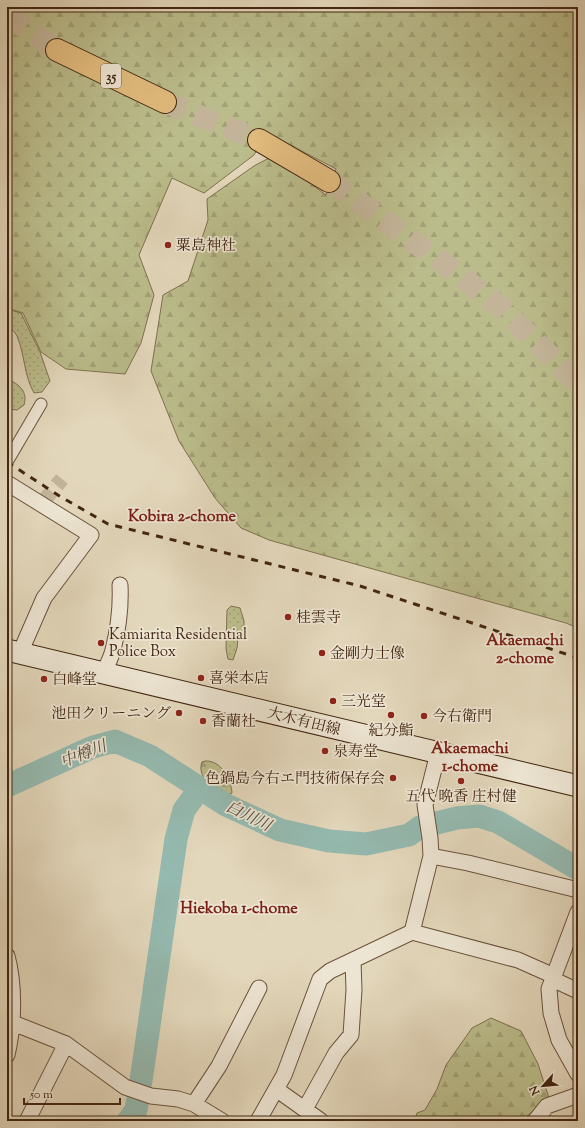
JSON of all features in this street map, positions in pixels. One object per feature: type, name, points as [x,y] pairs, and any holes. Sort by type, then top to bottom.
[{"type":"highway","name":"35","points":[[57,50],[165,102]]},
{"type":"highway","points":[[259,140],[329,181]]},
{"type":"main road","name":"大木有田線","points":[[13,651],[578,786]]},
{"type":"street","points":[[7,462],[41,404]]},
{"type":"street","points":[[7,483],[91,535],[44,598],[13,651]]},
{"type":"street","points":[[104,673],[113,651],[117,630],[121,597],[120,585]]},
{"type":"street","points":[[412,932],[431,856],[425,805],[438,753]]},
{"type":"street","points":[[431,856],[468,863],[578,890]]},
{"type":"street","points":[[578,912],[549,989],[551,1013],[559,1040],[578,1074]]},
{"type":"street","points":[[258,1121],[284,1075],[320,979],[330,971],[412,932],[518,960],[578,991]]},
{"type":"street","points":[[7,956],[10,967],[11,1019],[7,1053]]},
{"type":"street","points":[[304,1109],[336,1053],[351,1035],[354,990],[353,961]]},
{"type":"street","points":[[194,1104],[219,1066],[259,988]]},
{"type":"street","points":[[11,1019],[66,1044],[125,1087],[151,1096],[178,1099],[194,1104],[222,1121]]},
{"type":"street","points":[[27,1121],[66,1044]]},
{"type":"street","points":[[276,1089],[321,1121]]},
{"type":"street","points":[[535,1121],[547,1106],[578,1095]]},
{"type":"green space","points":[[7,7],[578,7],[578,628],[566,623],[269,540],[241,528],[215,498],[179,441],[151,371],[163,295],[188,281],[208,220],[207,199],[254,166],[269,158],[307,181],[326,195],[336,169],[262,130],[258,148],[254,155],[204,193],[172,178],[139,255],[154,295],[141,343],[125,374],[66,369],[41,352],[23,313],[7,308]]},
{"type":"green space","points":[[7,309],[21,313],[40,352],[50,381],[42,392],[34,393],[28,380],[20,343],[15,333],[7,324]]},
{"type":"green space","points":[[7,379],[19,386],[24,392],[24,405],[17,410],[7,409]]},
{"type":"green space","points":[[231,606],[240,608],[244,621],[244,631],[238,638],[237,648],[233,660],[228,659],[226,649],[227,610]]},
{"type":"green space","points":[[205,761],[216,764],[224,771],[230,782],[232,793],[227,795],[204,778],[201,768],[202,762]]},
{"type":"green space","points":[[491,1018],[521,1031],[538,1064],[549,1098],[527,1116],[516,1121],[414,1121],[417,1113],[425,1110],[437,1089],[446,1065],[472,1028]]},
{"type":"waterway","name":"白川川","points":[[7,786],[93,747],[115,741],[150,756],[226,805],[280,830],[329,841],[366,844],[409,835],[420,827],[457,818],[479,816],[498,822],[578,869]]},
{"type":"waterway","name":"白川川","points":[[128,1121],[136,1110],[176,839],[184,810],[200,788]]},
{"type":"tunnel","points":[[7,15],[57,50]]},
{"type":"tunnel","points":[[165,102],[259,140]]},
{"type":"tunnel","points":[[329,181],[449,267],[504,310],[578,384]]},
{"type":"tunnel","points":[[42,503],[62,479]]},
{"type":"railway","points":[[7,462],[61,497],[108,524],[360,586],[578,658]]},
{"type":"place","name":"粟島神社","points":[[168,245]]},
{"type":"place","name":"桂雲寺","points":[[288,617]]},
{"type":"place","name":"Kamiarita Residential Police Box","points":[[101,643]]},
{"type":"place","name":"金剛力士像","points":[[322,653]]},
{"type":"place","name":"喜栄本店","points":[[201,678]]},
{"type":"place","name":"白峰堂","points":[[44,679]]},
{"type":"place","name":"三光堂","points":[[333,701]]},
{"type":"place","name":"池田クリーニング","points":[[179,713]]},
{"type":"place","name":"紀分鮨","points":[[391,715]]},
{"type":"place","name":"今右衛門","points":[[424,716]]},
{"type":"place","name":"香蘭社","points":[[203,721]]},
{"type":"place","name":"泉寿堂","points":[[325,751]]},
{"type":"place","name":"色鍋島今右エ門技術保存会","points":[[393,778]]},
{"type":"place","name":"五代 晩香 庄村健","points":[[461,781]]},
{"type":"district","name":"Kobira 2-chome","points":[[182,515]]},
{"type":"district","name":"Akaemachi 2-chome","points":[[525,648]]},
{"type":"district","name":"Akaemachi 1-chome","points":[[470,756]]},
{"type":"district","name":"Hiekoba 1-chome","points":[[239,907]]},
{"type":"water label","name":"中樽川","points":[[83,753]]}]
